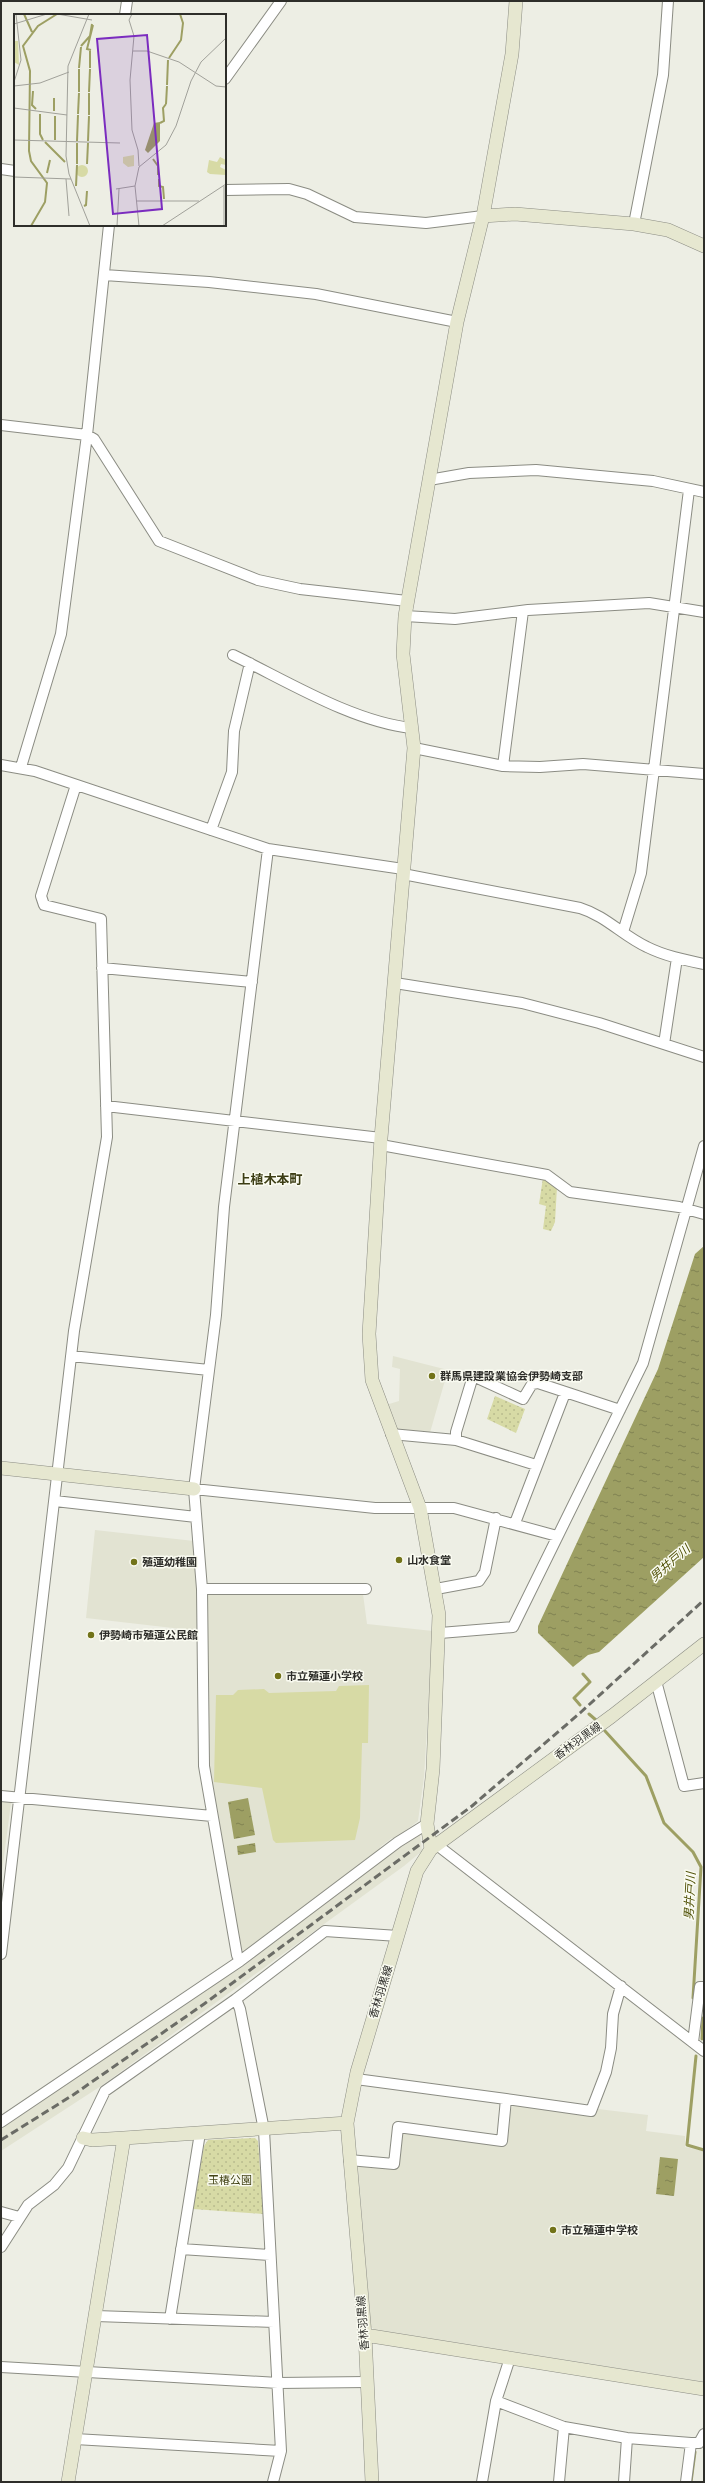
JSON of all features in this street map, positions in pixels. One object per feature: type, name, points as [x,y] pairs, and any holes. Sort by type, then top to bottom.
[{"type":"street","points":[[125,14],[127,1]]},
{"type":"street","points":[[226,78],[281,1]]},
{"type":"street","points":[[516,1],[512,54],[484,216],[456,322],[405,616],[403,654],[414,748],[381,1142],[369,1334],[372,1380],[420,1508],[436,1589],[440,1633],[433,1769],[427,1824],[434,1847],[621,1986],[704,2050]]},
{"type":"street","points":[[634,224],[663,75],[668,1]]},
{"type":"street","points":[[1,170],[14,171]]},
{"type":"street","points":[[226,190],[289,189],[307,194],[354,217],[426,223],[516,214],[634,224],[674,232],[704,246]]},
{"type":"street","points":[[21,767],[61,634],[87,435],[109,226]]},
{"type":"street","points":[[104,275],[209,282],[316,294],[456,322]]},
{"type":"street","points":[[1,425],[87,435],[94,439],[160,540],[258,580],[300,589],[407,601]]},
{"type":"street","points":[[428,480],[469,473],[536,470],[653,481],[688,490],[704,492]]},
{"type":"street","points":[[623,932],[641,873],[688,490]]},
{"type":"street","points":[[405,616],[455,619],[523,611],[649,603],[704,612]]},
{"type":"street","points":[[503,766],[523,611]]},
{"type":"street","points":[[234,655],[354,713],[396,726],[412,728]]},
{"type":"street","points":[[211,830],[232,772],[234,731],[250,663]]},
{"type":"street","points":[[414,748],[503,766],[540,768],[583,764],[704,774]]},
{"type":"street","points":[[1,765],[21,767],[268,849],[403,871],[580,908],[597,914],[647,947],[677,958],[704,964]]},
{"type":"street","points":[[1,1954],[21,1798],[71,1356],[107,1137],[100,919],[44,905],[41,896],[76,785]]},
{"type":"street","points":[[240,1961],[237,1955],[204,1766],[202,1589],[194,1490],[209,1370],[224,1207],[236,1122],[268,849]]},
{"type":"street","points":[[664,1044],[677,958]]},
{"type":"street","points":[[102,968],[252,982]]},
{"type":"street","points":[[394,983],[522,1003],[599,1023],[704,1057]]},
{"type":"street","points":[[106,1106],[381,1142],[547,1175],[570,1192],[704,1214]]},
{"type":"street","points":[[440,1633],[513,1627],[643,1363],[704,1146]]},
{"type":"street","points":[[71,1356],[209,1370]]},
{"type":"street","points":[[456,1440],[456,1432],[473,1376],[523,1399],[532,1384],[538,1383],[620,1410]]},
{"type":"street","points":[[515,1523],[536,1465],[565,1393]]},
{"type":"street","points":[[391,1434],[456,1440],[536,1465]]},
{"type":"street","points":[[1,1468],[194,1490],[375,1508],[454,1508],[515,1523],[557,1536]]},
{"type":"street","points":[[55,1500],[196,1517]]},
{"type":"street","points":[[436,1589],[479,1581],[485,1572],[496,1518]]},
{"type":"street","points":[[202,1589],[366,1590]]},
{"type":"street","name":"香林羽黒線","points":[[372,2482],[365,2336],[347,2123],[356,2079],[417,1871],[434,1847],[704,1644]]},
{"type":"street","points":[[656,1681],[684,1786],[704,1783]]},
{"type":"street","points":[[1,1796],[212,1816]]},
{"type":"street","points":[[1,2122],[240,1961],[398,1842],[427,1824]]},
{"type":"street","points":[[1,2247],[28,2205],[62,2177],[83,2138],[105,2091],[236,1999],[325,1931],[398,1936]]},
{"type":"street","points":[[356,2079],[591,2111],[606,2072],[611,2048],[613,2014],[621,1986]]},
{"type":"street","points":[[693,2042],[700,1987],[704,1987]]},
{"type":"street","points":[[236,1999],[240,2009],[264,2130],[281,2451],[273,2482]]},
{"type":"street","points":[[349,2160],[394,2164],[398,2127],[502,2141],[506,2099]]},
{"type":"street","points":[[83,2138],[92,2140],[264,2130],[347,2123]]},
{"type":"street","points":[[170,2318],[200,2133]]},
{"type":"street","points":[[68,2482],[87,2373],[124,2138]]},
{"type":"street","points":[[1,2212],[19,2217]]},
{"type":"street","points":[[181,2249],[270,2255]]},
{"type":"street","points":[[96,2316],[274,2322]]},
{"type":"street","points":[[365,2336],[704,2389]]},
{"type":"street","points":[[482,2482],[496,2401],[510,2358]]},
{"type":"street","points":[[1,2367],[278,2383],[367,2382]]},
{"type":"street","points":[[496,2401],[564,2427],[627,2438],[698,2443],[704,2434]]},
{"type":"street","points":[[559,2482],[564,2427]]},
{"type":"street","points":[[624,2482],[627,2438]]},
{"type":"street","points":[[75,2439],[281,2451]]},
{"type":"street","points":[[686,2482],[691,2443]]},
{"type":"shaded area","points":[[393,1356],[448,1370],[429,1436],[397,1432],[385,1402],[389,1404],[399,1401],[400,1369],[392,1367]]},
{"type":"shaded area","points":[[95,1530],[194,1541],[199,1631],[86,1618]]},
{"type":"shaded area","points":[[208,1594],[363,1594],[367,1624],[433,1631],[424,1777],[418,1821],[395,1839],[392,1838],[380,1847],[381,1850],[245,1952],[240,1949],[208,1767]]},
{"type":"shaded area","points":[[1,1801],[11,1803],[1,1879]]},
{"type":"shaded area","points":[[420,1833],[422,1851],[404,1866],[101,2086],[1,2151],[1,2129],[243,1964],[413,1836]]},
{"type":"shaded area","points":[[514,2105],[595,2116],[598,2109],[648,2115],[646,2131],[685,2136],[685,2147],[704,2151],[704,2382],[375,2330],[371,2327],[358,2168],[360,2165],[397,2168],[401,2135],[405,2133],[507,2145],[511,2108]]},
{"type":"green space","points":[[543,1178],[557,1187],[555,1222],[551,1231],[543,1229],[546,1206],[539,1204]]},
{"type":"green space","points":[[495,1396],[525,1409],[516,1433],[487,1419]]},
{"type":"green space","points":[[369,1685],[368,1743],[362,1743],[360,1818],[355,1840],[276,1843],[273,1840],[262,1788],[214,1782],[216,1695],[233,1695],[238,1690],[264,1689],[269,1693],[336,1691],[339,1686]]},
{"type":"green space","name":"玉椿公園","points":[[255,2138],[258,2141],[263,2214],[193,2209],[204,2146],[208,2140]]},
{"type":"water","points":[[704,1246],[704,1557],[599,1652],[588,1655],[573,1667],[538,1633],[538,1626],[658,1369],[695,1254]]},
{"type":"water","points":[[248,1798],[255,1835],[234,1839],[228,1802]]},
{"type":"water","points":[[255,1843],[256,1852],[238,1855],[237,1846]]},
{"type":"water","points":[[660,2157],[678,2159],[674,2196],[656,2194]]},
{"type":"waterway","name":"男井戸川","points":[[580,1705],[574,1698],[590,1682],[583,1674]]},
{"type":"waterway","name":"男井戸川","points":[[589,1714],[596,1720]]},
{"type":"waterway","name":"男井戸川","points":[[605,1731],[646,1776],[664,1823],[693,1852],[701,1867],[693,1998]]},
{"type":"waterway","name":"男井戸川","points":[[702,2039],[703,2018]]},
{"type":"waterway","name":"男井戸川","points":[[696,2056],[687,2145],[704,2150]]},
{"type":"waterway","name":"男井戸川","points":[[691,2482],[695,2452]]},
{"type":"railway","points":[[1,2140],[73,2095],[204,2004],[472,1806],[580,1713],[704,1600]]},
{"type":"place","name":"群馬県建設業協会伊勢崎支部","points":[[432,1376]]},
{"type":"place","name":"山水食堂","points":[[399,1560]]},
{"type":"place","name":"殖蓮幼稚園","points":[[134,1562]]},
{"type":"place","name":"伊勢崎市殖蓮公民館","points":[[91,1635]]},
{"type":"place","name":"市立殖蓮小学校","points":[[278,1676]]},
{"type":"place","name":"市立殖蓮中学校","points":[[553,2230]]},
{"type":"district","name":"上植木本町","points":[[270,1179]]}]
